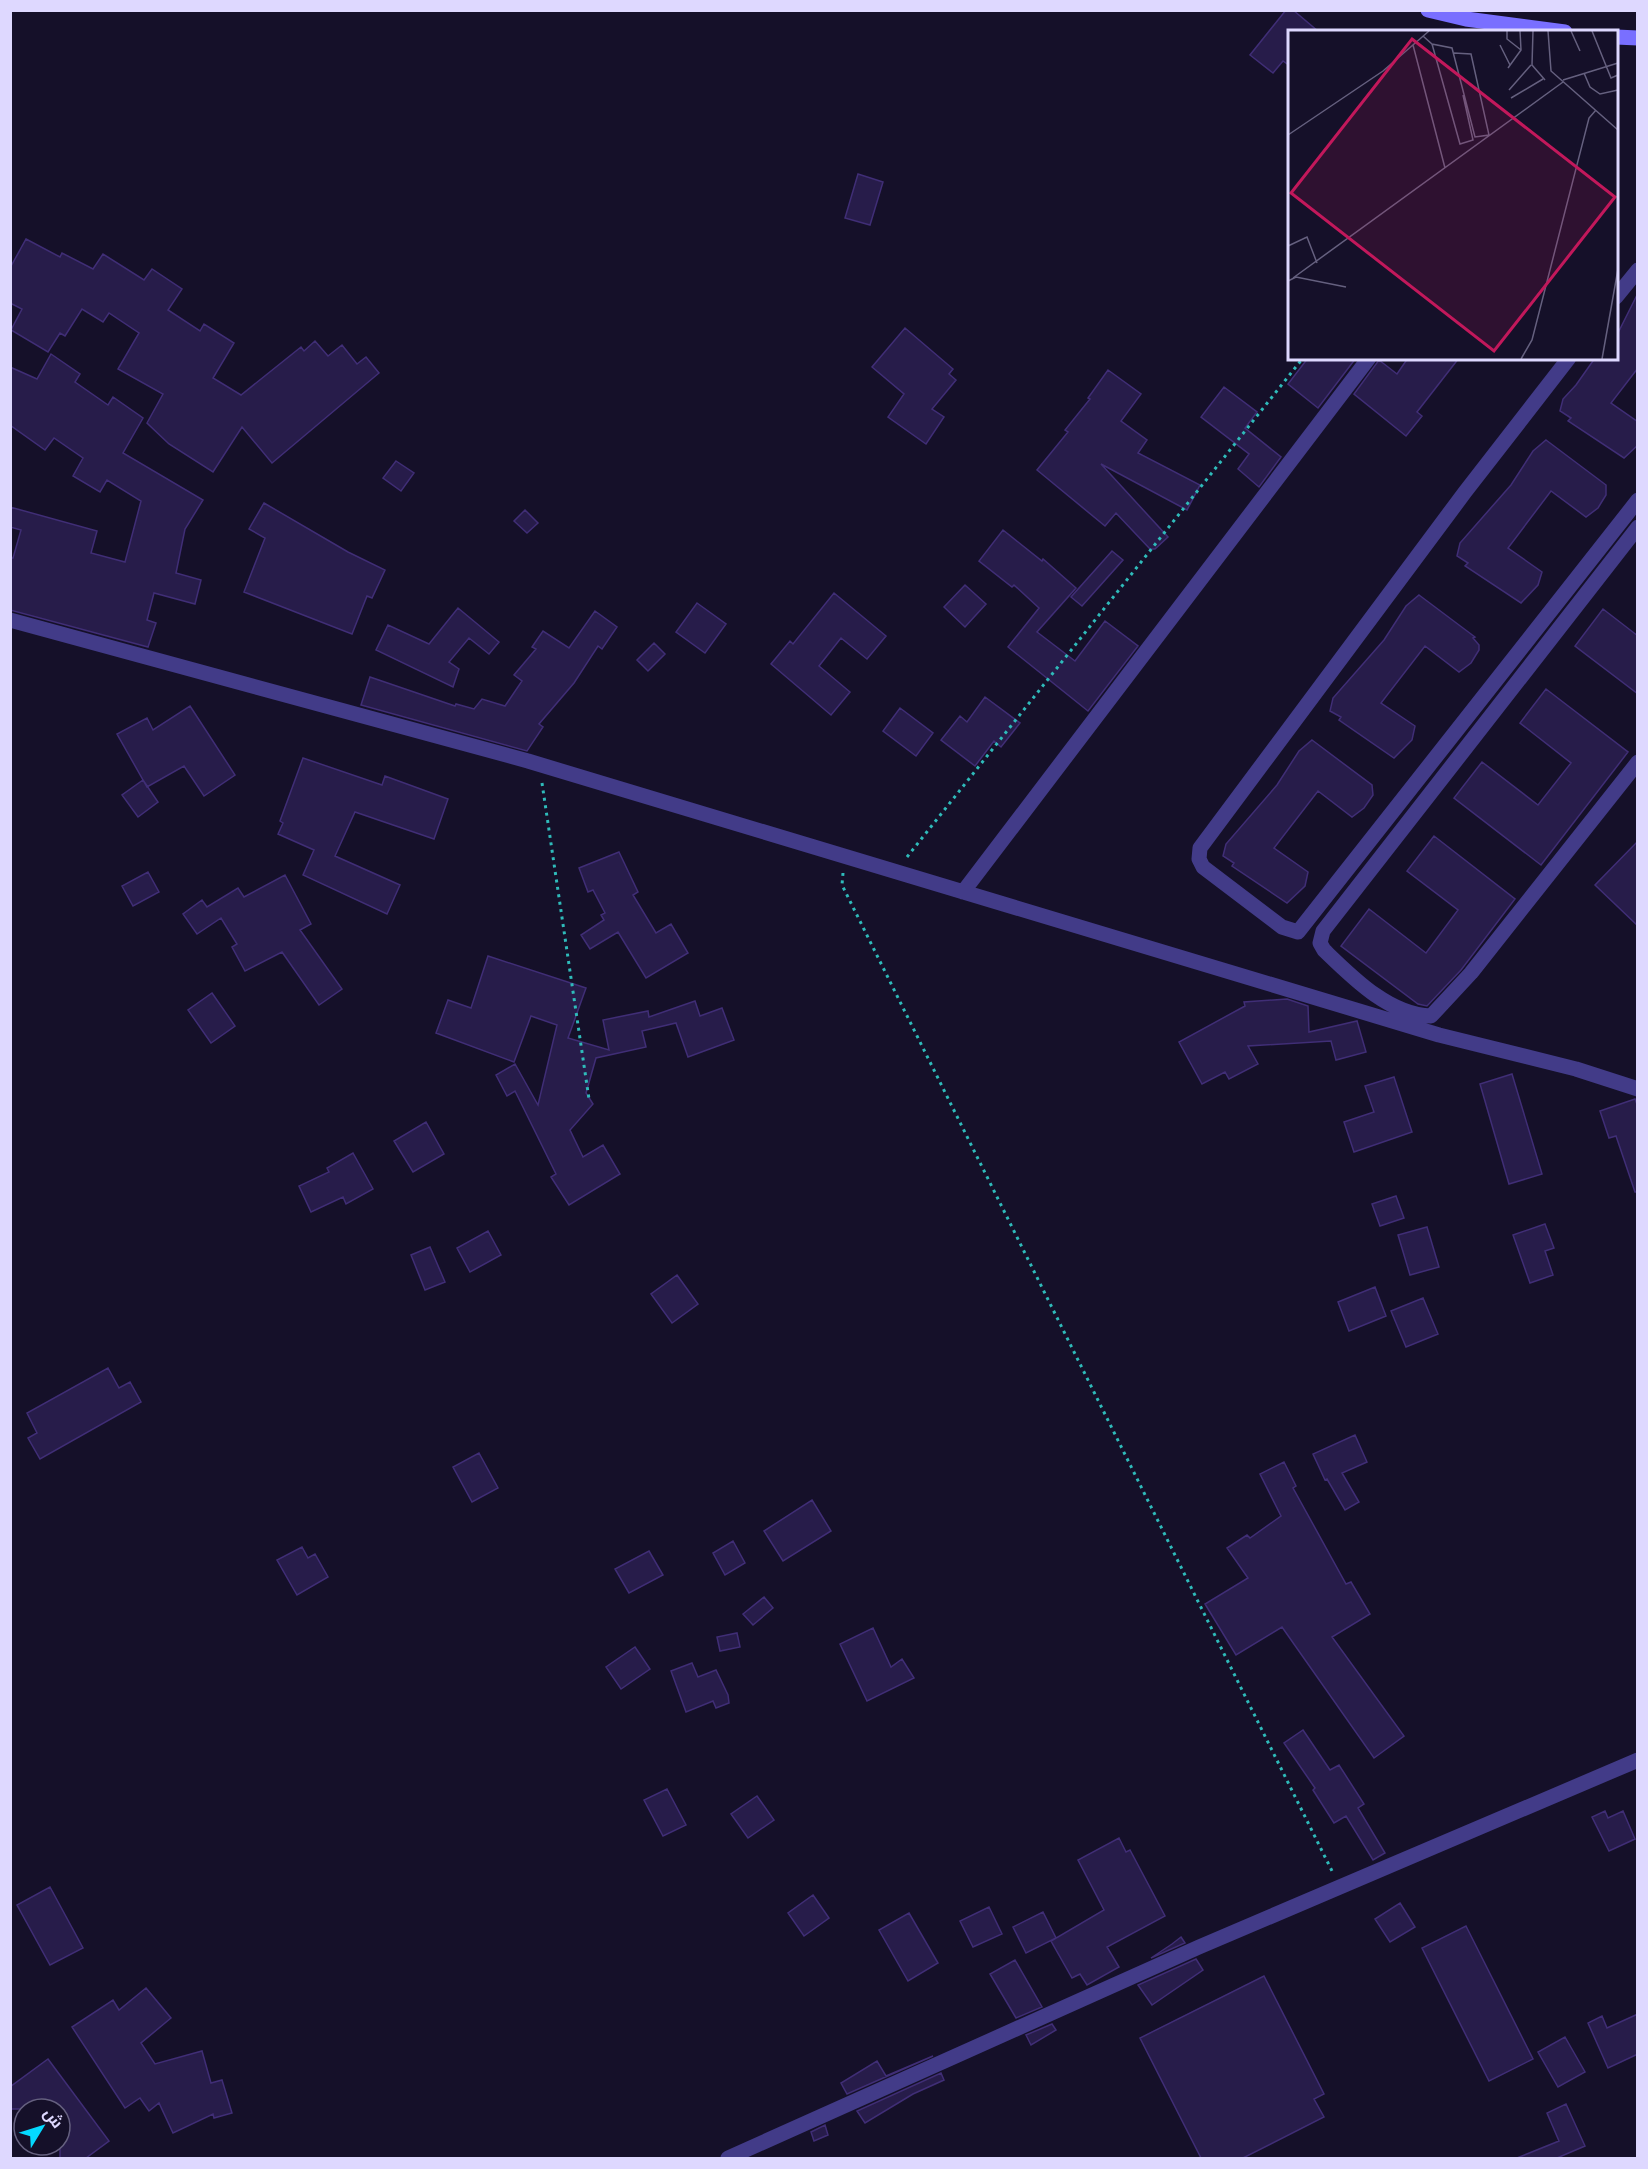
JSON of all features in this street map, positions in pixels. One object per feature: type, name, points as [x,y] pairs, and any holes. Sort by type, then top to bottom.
[{"type":"main road","points":[[1428,10],[1466,19],[1550,30]]},
{"type":"main road","points":[[1618,37],[1638,38]]},
{"type":"street","points":[[1618,296],[1638,270]]},
{"type":"street","points":[[963,892],[1367,360]]},
{"type":"street","points":[[1567,360],[1465,492],[1200,848],[1199,859],[1203,867],[1282,927],[1298,932],[1638,500]]},
{"type":"street","points":[[1638,527],[1323,931],[1320,943],[1324,950],[1375,993],[1396,1007],[1414,1015],[1431,1016],[1471,973],[1638,762]]},
{"type":"street","points":[[10,620],[539,764],[1439,1035],[1576,1069],[1638,1089]]},
{"type":"street","points":[[728,2158],[1336,1887],[1638,1760]]},
{"type":"path","points":[[896,871],[1301,360]]},
{"type":"path","points":[[539,764],[589,1099]]},
{"type":"path","points":[[845,856],[842,885],[1332,1871],[1336,1887]]},
{"type":"building","points":[[1286,10],[1293,10],[1317,30],[1288,30],[1288,65],[1283,61],[1273,73],[1250,55]]},
{"type":"building","points":[[858,174],[883,182],[870,225],[845,218]]},
{"type":"building","points":[[26,239],[60,257],[62,253],[93,269],[103,254],[144,280],[152,269],[182,289],[168,310],[200,331],[204,324],[234,343],[213,378],[241,395],[301,347],[304,351],[315,341],[328,356],[342,345],[357,364],[366,357],[379,373],[272,463],[242,427],[213,472],[169,444],[147,423],[163,394],[118,369],[139,333],[109,313],[103,322],[82,309],[65,336],[60,333],[48,352],[11,330],[22,309],[10,303],[10,268]]},
{"type":"building","points":[[1638,293],[1638,368],[1611,403],[1638,422],[1638,445],[1624,458],[1568,421],[1571,418],[1560,411],[1563,399],[1594,360],[1618,360],[1618,333]]},
{"type":"building","points":[[905,328],[953,369],[949,374],[956,380],[932,409],[944,417],[926,444],[888,417],[904,394],[872,367]]},
{"type":"building","points":[[51,354],[80,374],[75,382],[108,405],[113,397],[143,418],[123,453],[203,500],[185,529],[176,573],[201,580],[195,604],[154,593],[147,620],[156,623],[148,647],[10,610],[10,558],[13,558],[21,530],[10,527],[10,507],[97,531],[91,553],[125,562],[141,501],[107,480],[100,492],[73,476],[83,458],[54,438],[45,450],[10,425],[10,367],[37,379]]},
{"type":"building","points":[[1306,360],[1354,360],[1318,408],[1288,384]]},
{"type":"building","points":[[1379,360],[1397,374],[1407,360],[1457,360],[1417,412],[1422,416],[1406,436],[1354,394]]},
{"type":"building","points":[[1108,370],[1141,394],[1121,421],[1147,440],[1138,453],[1200,485],[1187,510],[1101,464],[1168,537],[1155,549],[1150,549],[1116,513],[1105,526],[1037,470],[1068,432],[1065,430],[1090,399],[1088,398]]},
{"type":"building","points":[[1224,387],[1257,412],[1245,428],[1281,457],[1259,487],[1238,469],[1249,454],[1201,417]]},
{"type":"building","points":[[1546,440],[1606,485],[1606,495],[1598,508],[1586,517],[1551,491],[1508,548],[1542,572],[1538,585],[1521,603],[1465,566],[1468,563],[1457,556],[1460,543],[1511,485],[1533,451]]},
{"type":"building","points":[[396,461],[414,473],[401,491],[383,478]]},
{"type":"building","points":[[264,503],[348,552],[385,570],[372,598],[367,596],[352,634],[244,592],[265,538],[249,529]]},
{"type":"building","points":[[525,510],[538,523],[527,533],[514,521]]},
{"type":"building","points":[[1003,530],[1042,561],[1043,559],[1076,588],[1037,632],[1075,661],[1105,621],[1138,646],[1088,711],[1008,647],[1039,608],[1014,585],[1012,587],[979,561]]},
{"type":"building","points":[[1112,551],[1123,560],[1082,606],[1071,597]]},
{"type":"building","points":[[965,585],[986,604],[965,627],[944,607]]},
{"type":"building","points":[[834,593],[886,636],[867,659],[841,638],[819,666],[850,692],[831,715],[771,664],[790,641],[793,644]]},
{"type":"building","points":[[1419,595],[1475,637],[1473,638],[1479,645],[1479,650],[1471,663],[1459,672],[1425,646],[1381,703],[1415,726],[1412,740],[1394,758],[1339,720],[1341,717],[1330,711],[1333,698],[1384,640],[1406,606]]},
{"type":"building","points":[[697,603],[726,624],[705,653],[676,632]]},
{"type":"building","points":[[458,608],[499,642],[489,654],[469,638],[449,662],[459,669],[453,687],[376,650],[388,625],[429,644]]},
{"type":"building","points":[[1603,609],[1638,636],[1638,694],[1575,646]]},
{"type":"building","points":[[595,611],[617,627],[602,649],[598,646],[574,683],[539,724],[543,727],[527,751],[361,705],[370,677],[455,706],[456,704],[474,709],[482,699],[505,706],[522,681],[514,675],[536,649],[532,647],[543,631],[569,648]]},
{"type":"building","points":[[654,643],[665,654],[648,671],[637,660]]},
{"type":"building","points":[[1546,689],[1628,752],[1541,865],[1454,798],[1482,762],[1538,805],[1571,763],[1520,723]]},
{"type":"building","points":[[985,697],[1020,723],[1001,747],[994,741],[975,766],[941,740],[960,716],[967,722]]},
{"type":"building","points":[[190,706],[235,775],[204,796],[184,766],[147,787],[117,734],[147,718],[153,730]]},
{"type":"building","points":[[900,708],[933,733],[916,756],[883,731]]},
{"type":"building","points":[[1312,740],[1372,785],[1373,795],[1364,808],[1352,817],[1318,791],[1274,848],[1308,872],[1305,886],[1287,903],[1232,866],[1234,863],[1223,856],[1226,844],[1277,785],[1299,751]]},
{"type":"building","points":[[303,758],[382,785],[385,776],[448,799],[434,839],[355,812],[335,856],[400,885],[387,914],[303,875],[314,850],[278,834],[283,823],[280,821]]},
{"type":"building","points":[[143,780],[158,802],[138,817],[122,795]]},
{"type":"building","points":[[1434,836],[1515,899],[1461,970],[1427,1006],[1418,1004],[1341,946],[1369,909],[1426,953],[1458,910],[1407,871]]},
{"type":"building","points":[[1638,841],[1638,926],[1595,885]]},
{"type":"building","points":[[619,852],[638,892],[633,895],[656,933],[671,924],[688,953],[646,978],[618,932],[590,949],[581,935],[604,920],[601,915],[605,913],[593,890],[588,892],[579,868]]},
{"type":"building","points":[[148,872],[159,892],[133,906],[122,886]]},
{"type":"building","points":[[285,875],[311,924],[300,930],[342,989],[319,1005],[282,952],[245,971],[232,947],[237,944],[221,918],[197,934],[183,914],[202,900],[207,907],[238,888],[244,897]]},
{"type":"building","points":[[488,956],[586,988],[568,1038],[609,1050],[603,1020],[648,1011],[649,1017],[695,1001],[700,1016],[722,1008],[734,1040],[688,1057],[676,1023],[642,1031],[646,1047],[596,1058],[586,1093],[593,1104],[570,1130],[583,1157],[603,1145],[620,1174],[569,1205],[551,1177],[556,1174],[515,1091],[507,1096],[496,1075],[515,1064],[538,1105],[557,1025],[531,1016],[514,1062],[436,1033],[448,1000],[471,1008]]},
{"type":"building","points":[[212,993],[235,1026],[211,1043],[188,1010]]},
{"type":"building","points":[[1287,999],[1308,1006],[1309,1032],[1357,1021],[1366,1052],[1336,1060],[1331,1041],[1248,1046],[1258,1064],[1229,1079],[1225,1072],[1202,1084],[1179,1042],[1245,1006],[1244,1002]]},
{"type":"building","points":[[1512,1074],[1542,1174],[1509,1184],[1480,1084]]},
{"type":"building","points":[[1394,1077],[1412,1132],[1354,1152],[1344,1122],[1374,1112],[1365,1086]]},
{"type":"building","points":[[1635,1099],[1638,1107],[1638,1192],[1635,1192],[1616,1136],[1609,1138],[1600,1111]]},
{"type":"building","points":[[426,1122],[444,1154],[413,1172],[394,1141]]},
{"type":"building","points":[[353,1153],[373,1189],[346,1204],[343,1197],[311,1212],[299,1186],[329,1172],[327,1168]]},
{"type":"building","points":[[1396,1196],[1404,1218],[1380,1226],[1372,1204]]},
{"type":"building","points":[[1545,1224],[1554,1248],[1545,1251],[1553,1275],[1530,1283],[1513,1235]]},
{"type":"building","points":[[1427,1227],[1439,1267],[1410,1275],[1398,1235]]},
{"type":"building","points":[[488,1231],[501,1255],[470,1272],[457,1248]]},
{"type":"building","points":[[430,1247],[445,1282],[425,1290],[411,1255]]},
{"type":"building","points":[[677,1275],[698,1304],[672,1323],[651,1294]]},
{"type":"building","points":[[1375,1287],[1386,1316],[1349,1331],[1338,1302]]},
{"type":"building","points":[[1423,1298],[1438,1334],[1406,1347],[1391,1311]]},
{"type":"building","points":[[108,1368],[119,1388],[130,1382],[141,1402],[40,1459],[28,1438],[37,1433],[27,1413]]},
{"type":"building","points":[[1355,1435],[1367,1462],[1342,1473],[1359,1502],[1345,1510],[1327,1479],[1325,1480],[1313,1454]]},
{"type":"building","points":[[479,1453],[498,1488],[472,1502],[453,1467]]},
{"type":"building","points":[[1284,1462],[1296,1486],[1293,1488],[1346,1584],[1351,1582],[1370,1614],[1332,1637],[1404,1736],[1374,1758],[1282,1627],[1236,1655],[1205,1604],[1248,1578],[1227,1548],[1247,1535],[1250,1538],[1281,1516],[1260,1474]]},
{"type":"building","points":[[812,1500],[831,1531],[783,1561],[764,1531]]},
{"type":"building","points":[[733,1541],[745,1563],[725,1575],[713,1553]]},
{"type":"building","points":[[302,1547],[308,1558],[315,1554],[328,1577],[297,1595],[277,1560]]},
{"type":"building","points":[[649,1551],[663,1575],[629,1593],[615,1569]]},
{"type":"building","points":[[764,1597],[773,1608],[753,1625],[743,1614]]},
{"type":"building","points":[[873,1628],[891,1667],[902,1659],[914,1678],[867,1701],[840,1644]]},
{"type":"building","points":[[737,1633],[740,1647],[720,1651],[717,1637]]},
{"type":"building","points":[[635,1647],[650,1669],[621,1689],[606,1667]]},
{"type":"building","points":[[692,1663],[698,1677],[716,1670],[728,1695],[729,1703],[716,1708],[713,1701],[686,1712],[671,1671]]},
{"type":"building","points":[[1303,1730],[1330,1770],[1339,1765],[1364,1804],[1358,1808],[1385,1853],[1373,1860],[1346,1816],[1334,1823],[1313,1790],[1315,1788],[1284,1743]]},
{"type":"building","points":[[667,1789],[686,1825],[663,1836],[644,1800]]},
{"type":"building","points":[[757,1796],[774,1820],[748,1838],[731,1814]]},
{"type":"building","points":[[1605,1811],[1608,1818],[1623,1811],[1635,1839],[1609,1851],[1592,1817]]},
{"type":"building","points":[[1119,1838],[1126,1852],[1130,1850],[1165,1916],[1107,1947],[1119,1967],[1087,1985],[1080,1974],[1072,1978],[1051,1941],[1104,1910],[1078,1860]]},
{"type":"building","points":[[50,1887],[83,1948],[50,1965],[17,1905]]},
{"type":"building","points":[[813,1895],[829,1918],[804,1936],[788,1913]]},
{"type":"building","points":[[1400,1903],[1415,1927],[1390,1942],[1375,1919]]},
{"type":"building","points":[[989,1907],[1002,1934],[973,1947],[960,1921]]},
{"type":"building","points":[[1043,1912],[1056,1938],[1026,1953],[1013,1927]]},
{"type":"building","points":[[909,1913],[938,1963],[908,1981],[879,1930]]},
{"type":"building","points":[[1466,1926],[1533,2059],[1489,2081],[1422,1948]]},
{"type":"building","points":[[1181,1937],[1185,1943],[1151,1958],[1172,1944]]},
{"type":"building","points":[[1196,1959],[1203,1970],[1152,2005],[1138,1985]]},
{"type":"building","points":[[1015,1960],[1042,2007],[1016,2018],[990,1974]]},
{"type":"building","points":[[1264,1976],[1324,2094],[1314,2099],[1324,2117],[1243,2158],[1201,2158],[1140,2038]]},
{"type":"building","points":[[146,1988],[171,2018],[141,2043],[155,2064],[202,2051],[211,2083],[222,2080],[232,2113],[214,2118],[213,2114],[173,2133],[159,2103],[149,2111],[140,2098],[125,2108],[72,2027],[113,2000],[119,2010]]},
{"type":"building","points":[[1638,2014],[1638,2054],[1608,2068],[1588,2023],[1602,2016],[1607,2028]]},
{"type":"building","points":[[1052,2024],[1056,2030],[1031,2045],[1026,2035]]},
{"type":"building","points":[[1565,2037],[1585,2072],[1558,2087],[1538,2052]]},
{"type":"building","points":[[933,2056],[847,2094],[841,2083],[877,2061],[886,2076]]},
{"type":"building","points":[[48,2059],[109,2141],[86,2158],[60,2158],[72,2157],[72,2097],[12,2097],[12,2109],[10,2109],[10,2087]]},
{"type":"building","points":[[941,2073],[944,2080],[913,2094],[865,2123],[857,2111]]},
{"type":"building","points":[[1566,2104],[1585,2146],[1557,2158],[1517,2158],[1559,2141],[1547,2113]]},
{"type":"building","points":[[825,2125],[828,2135],[814,2141],[811,2132]]}]
